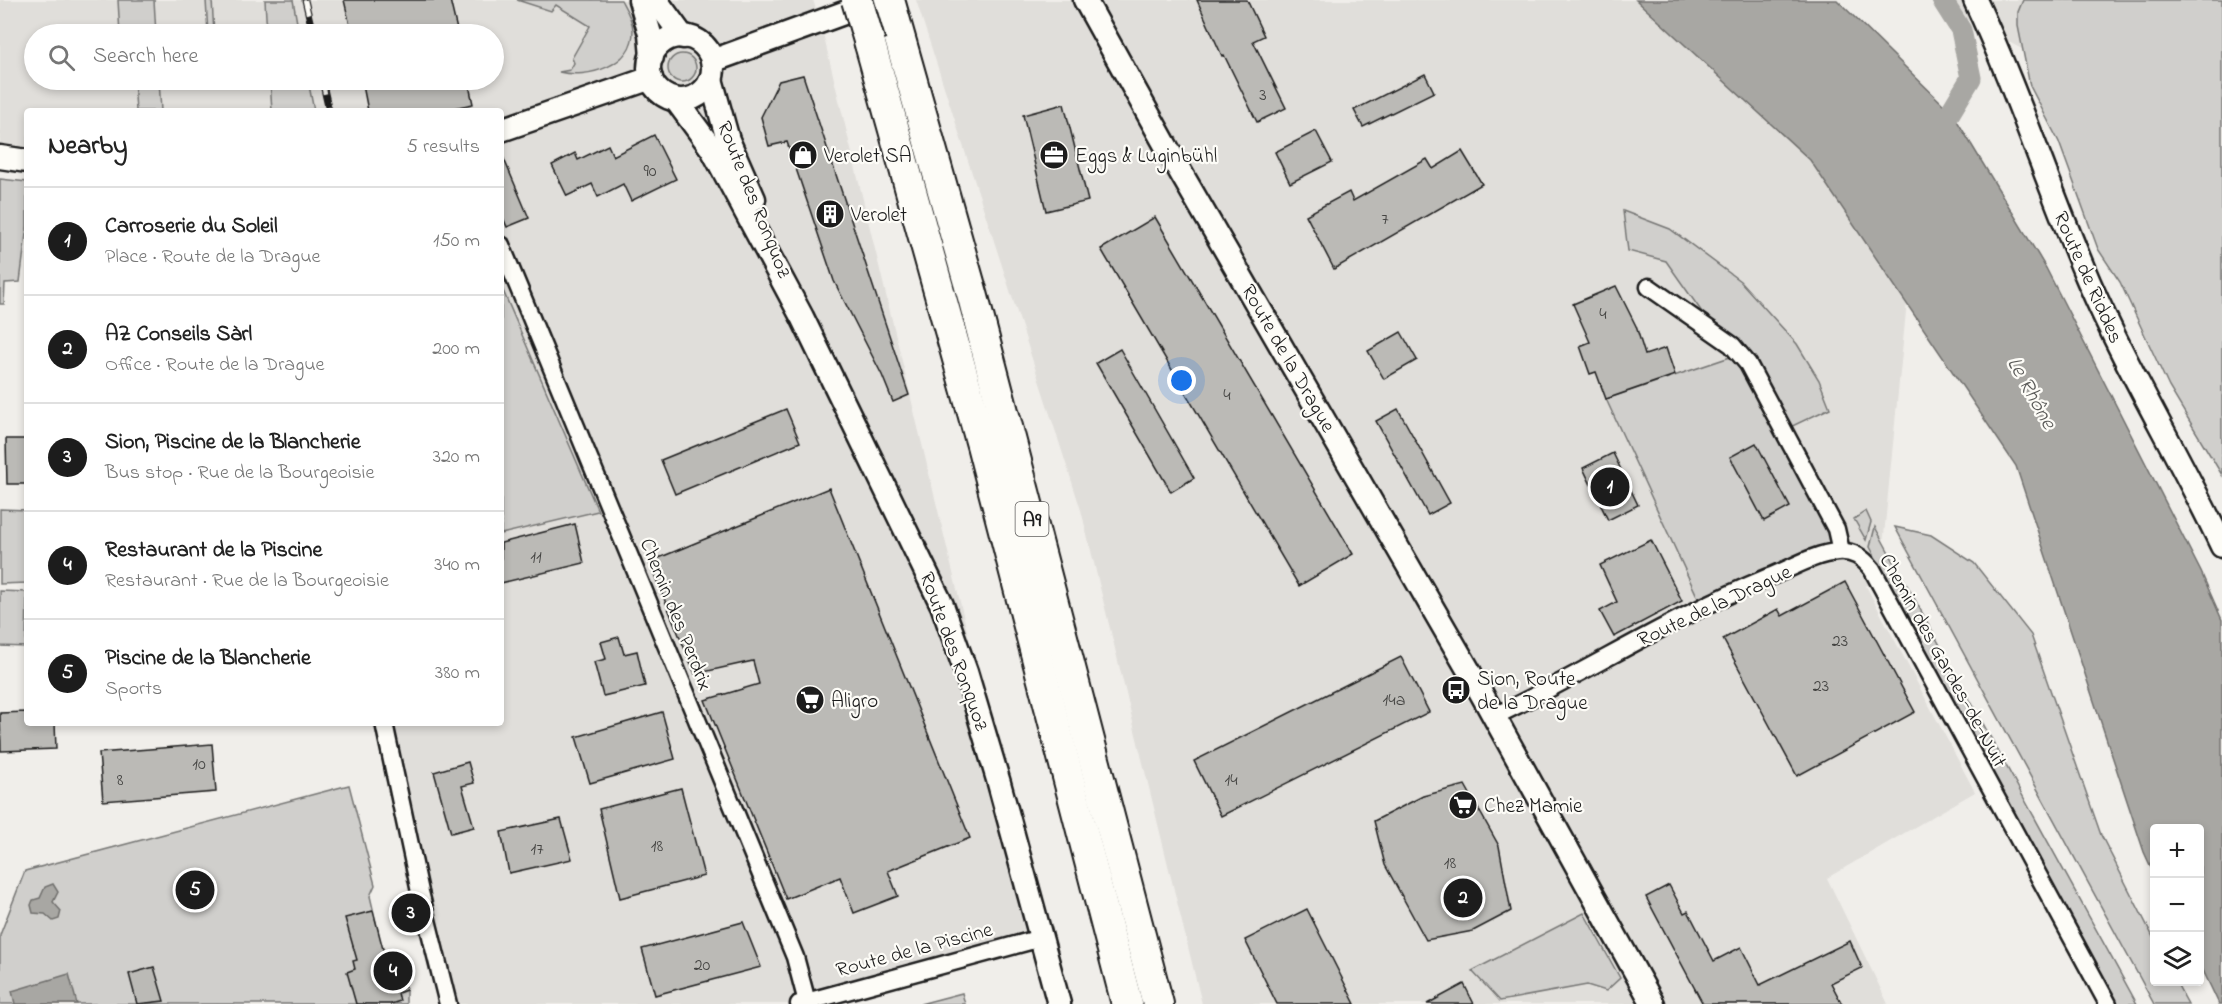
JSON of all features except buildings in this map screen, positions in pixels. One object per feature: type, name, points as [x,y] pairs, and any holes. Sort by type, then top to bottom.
[{"type":"highway","name":"A9","points":[[857,0],[979,434],[1127,1004]]},
{"type":"highway","name":"A9","points":[[889,0],[979,319],[1158,1004]]},
{"type":"street","points":[[504,129],[652,68],[667,40],[683,37],[700,42],[708,51],[711,70],[697,96],[676,100],[661,92],[652,68],[650,34],[640,0]]},
{"type":"street","points":[[656,0],[683,37]]},
{"type":"street","points":[[711,70],[881,0]]},
{"type":"street","name":"Route de la Drague","points":[[1085,0],[1181,173],[1495,716],[1653,1004]]},
{"type":"street","name":"Route de Riddes","points":[[1975,0],[2090,284],[2114,337],[2186,469],[2222,546]]},
{"type":"street","name":"Route des Ronquoz","points":[[711,70],[728,140],[780,257],[802,317]]},
{"type":"street","name":"Route des Ronquoz","points":[[676,100],[712,149],[802,317],[942,605],[966,672],[1059,1004]]},
{"type":"street","points":[[0,157],[24,161]]},
{"type":"street","name":"Chemin des Perdrix","points":[[504,252],[795,957],[803,1003]]},
{"type":"street","points":[[1649,287],[1732,345],[1748,364],[1836,529],[1841,551]]},
{"type":"street","name":"Route de la Drague","points":[[1495,716],[1688,614],[1803,563],[1841,551]]},
{"type":"street","name":"Chemin des Gardes-de-Nuit","points":[[1841,551],[1857,555],[1872,570],[2108,1004]]},
{"type":"street","points":[[385,726],[420,892],[448,1004]]},
{"type":"street","name":"Route de la Piscine","points":[[803,1003],[1041,938]]},
{"type":"shaded area","points":[[0,0],[813,0],[820,21],[1041,938],[808,1004],[448,1004],[385,726],[504,726],[504,108],[24,108],[24,161],[0,157]]},
{"type":"shaded area","points":[[118,0],[154,0],[155,24],[119,24]]},
{"type":"shaded area","points":[[206,0],[212,0],[213,24],[207,24]]},
{"type":"shaded area","points":[[265,0],[293,0],[297,24],[266,24]]},
{"type":"shaded area","points":[[517,0],[621,0],[632,22],[631,42],[626,53],[607,67],[583,73],[559,72],[570,70],[574,63],[572,58],[590,26],[556,5],[551,11]]},
{"type":"shaded area","points":[[916,0],[1635,0],[1810,160],[1907,301],[1880,576],[1866,586],[1975,792],[1827,878],[1888,1004],[1202,1004],[1081,510]]},
{"type":"shaded area","points":[[1930,0],[2023,0],[2018,12],[2022,49]]},
{"type":"shaded area","points":[[2023,0],[2222,0],[2222,475],[2169,387],[2120,282],[2098,249],[2059,142],[2030,86],[2018,26],[2018,12]]},
{"type":"shaded area","points":[[682,54],[692,58],[696,68],[692,78],[682,82],[672,78],[668,68],[672,58]]},
{"type":"shaded area","points":[[135,90],[160,90],[161,108],[136,108]]},
{"type":"shaded area","points":[[271,90],[310,90],[313,108],[272,108]]},
{"type":"shaded area","points":[[0,179],[24,182],[24,250],[20,282],[5,283],[4,304],[0,304]]},
{"type":"shaded area","points":[[1623,211],[1670,229],[1740,281],[1797,344],[1819,380],[1830,408],[1788,428],[1835,541],[1698,598],[1606,399],[1733,356],[1666,261],[1628,251]]},
{"type":"shaded area","points":[[504,293],[598,511],[504,533]]},
{"type":"shaded area","points":[[0,509],[24,510],[24,583],[0,584]]},
{"type":"shaded area","points":[[1866,511],[1871,522],[1866,540],[1854,519]]},
{"type":"shaded area","points":[[1875,527],[2137,1004],[2112,1004],[1870,547]]},
{"type":"shaded area","points":[[1895,527],[1931,535],[1974,563],[2031,635],[2101,835],[2150,931],[2150,986],[2178,986],[2188,1004],[2154,1004]]},
{"type":"shaded area","points":[[0,591],[24,592],[24,647],[0,646]]},
{"type":"shaded area","points":[[349,785],[375,885],[370,896],[379,935],[377,955],[386,952],[389,961],[397,959],[406,990],[406,1004],[0,1004],[0,935],[25,871]]},
{"type":"shaded area","points":[[1584,913],[1620,978],[1606,991],[1587,985],[1500,1001],[1472,971]]},
{"type":"shaded area","points":[[962,993],[965,1004],[920,1004]]},
{"type":"water","name":"Le Rhône","points":[[1636,0],[1837,0],[1953,114],[2046,268],[2201,572],[2222,620],[2222,1004],[2219,1004],[2204,972],[2204,824],[2150,824],[2150,865],[2016,466],[1810,160]]},
{"type":"water","points":[[53,884],[58,892],[53,902],[61,911],[59,919],[53,921],[45,914],[33,913],[31,905],[33,900],[40,898],[45,887]]},
{"type":"water","points":[[69,974],[77,1004],[15,1004],[12,991]]},
{"type":"waterway","points":[[1936,136],[1971,78],[1961,30],[1942,0]]},
{"type":"railway","points":[[305,0],[311,24]]},
{"type":"railway","points":[[324,90],[328,108]]},
{"type":"place","name":"Verolet SA","points":[[803,155]]},
{"type":"place","name":"Eggs & Luginbühl","points":[[1054,155]]},
{"type":"place","name":"Verolet","points":[[830,214]]},
{"type":"place","name":"Carroserie du Soleil","points":[[1610,487]]},
{"type":"place","name":"Sion, Route de la Drague","points":[[1456,690]]},
{"type":"place","name":"Aligro","points":[[810,700]]},
{"type":"place","name":"Chez Mamie","points":[[1463,805]]},
{"type":"place","name":"Piscine de la Blancherie","points":[[195,890]]},
{"type":"place","name":"AZ Conseils Sàrl","points":[[1463,898]]},
{"type":"place","name":"Sion, Piscine de la Blancherie","points":[[411,913]]},
{"type":"place","name":"Restaurant de la Piscine","points":[[393,971]]}]
